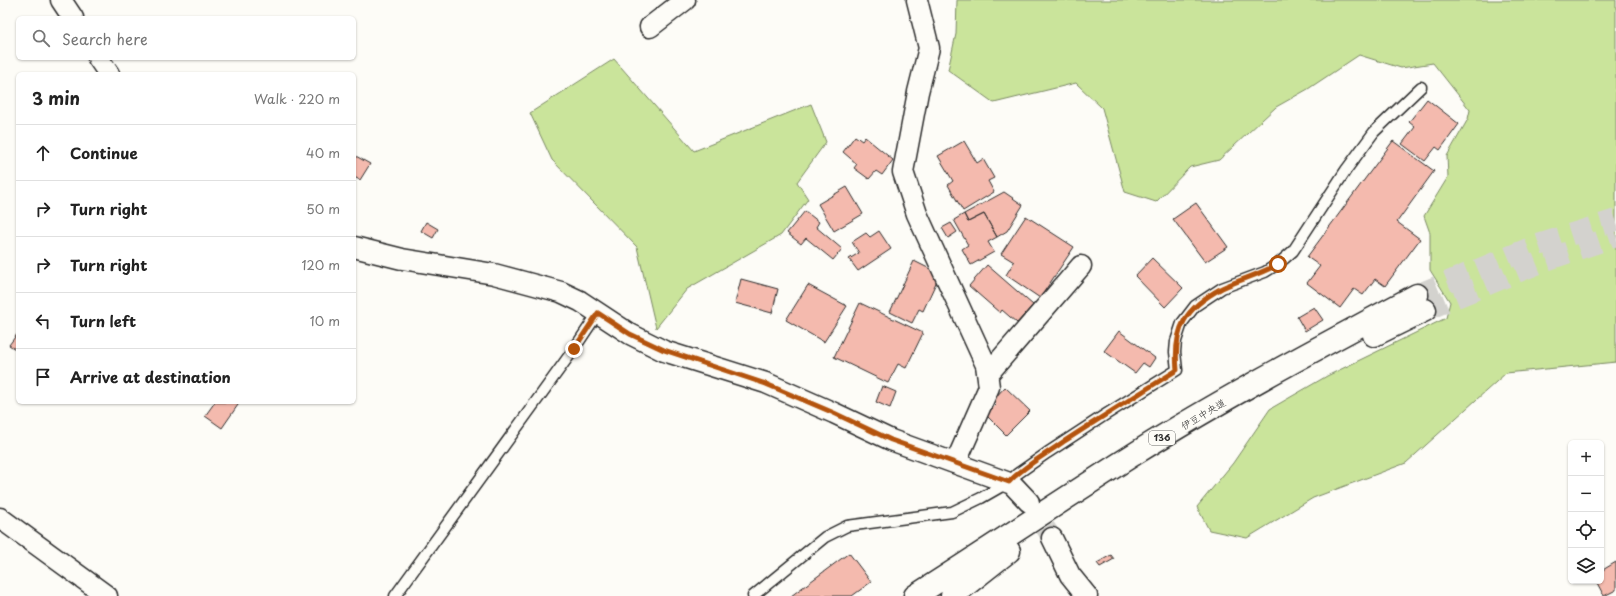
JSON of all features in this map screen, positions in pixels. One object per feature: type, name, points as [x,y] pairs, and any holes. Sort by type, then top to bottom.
[{"type":"highway","name":"伊豆中央道","points":[[915,596],[1136,453],[1244,390],[1421,303],[1384,329],[1267,391],[1198,432],[1014,547],[952,596]]},
{"type":"street","points":[[61,0],[72,16]]},
{"type":"street","points":[[650,27],[685,0]]},
{"type":"street","points":[[917,0],[929,48],[918,92],[902,172],[916,214],[986,364],[988,374],[989,386],[956,462]]},
{"type":"street","points":[[99,60],[108,72]]},
{"type":"street","points":[[356,248],[402,259],[494,274],[560,292],[580,301],[630,334],[664,350],[766,384],[834,413],[891,440],[1009,482],[1028,502]]},
{"type":"street","points":[[988,374],[1080,266]]},
{"type":"street","points":[[0,518],[107,596]]},
{"type":"street","points":[[1052,538],[1070,575],[1087,596]]},
{"type":"lane","points":[[753,596],[825,537],[848,526],[952,512],[964,507],[1009,482],[1017,474],[1060,444],[1177,370],[1175,352],[1176,341],[1182,323],[1195,306],[1222,288],[1265,272],[1278,264],[1292,251],[1346,170],[1374,132],[1421,86]]},
{"type":"lane","points":[[395,596],[574,349],[598,313]]},
{"type":"green space","points":[[957,0],[1616,0],[1616,362],[1506,373],[1406,463],[1313,498],[1247,538],[1209,530],[1197,507],[1233,463],[1270,409],[1327,376],[1446,318],[1450,302],[1430,270],[1430,233],[1424,216],[1448,177],[1447,156],[1468,119],[1470,110],[1433,63],[1401,68],[1359,55],[1308,89],[1276,107],[1219,160],[1190,167],[1156,202],[1125,192],[1102,108],[1076,83],[994,103],[948,70],[956,34]]},
{"type":"green space","points":[[614,59],[694,151],[811,104],[826,142],[797,182],[808,199],[781,235],[687,289],[656,328],[637,247],[552,160],[530,113]]},
{"type":"building","points":[[1427,99],[1459,124],[1440,150],[1436,147],[1425,161],[1402,144],[1415,127],[1409,122]]},
{"type":"building","points":[[855,136],[862,141],[865,137],[893,160],[882,175],[876,171],[869,179],[854,168],[857,164],[843,152]]},
{"type":"building","points":[[964,141],[977,163],[983,159],[994,178],[988,181],[994,192],[963,211],[948,185],[953,181],[938,156]]},
{"type":"building","points":[[1393,141],[1434,171],[1397,222],[1420,239],[1385,286],[1375,279],[1363,295],[1354,289],[1340,308],[1307,283],[1320,266],[1307,257]]},
{"type":"building","points":[[356,156],[370,164],[360,180],[356,178]]},
{"type":"building","points":[[847,187],[863,214],[834,231],[818,204]]},
{"type":"building","points":[[1004,192],[1023,205],[1007,231],[997,237],[984,214],[968,222],[964,214]]},
{"type":"building","points":[[1196,203],[1228,247],[1205,262],[1173,219]]},
{"type":"building","points":[[805,211],[819,222],[816,227],[842,249],[833,260],[806,238],[801,244],[787,233]]},
{"type":"building","points":[[964,214],[968,222],[984,214],[997,237],[988,242],[994,252],[971,265],[962,249],[968,245],[954,220]]},
{"type":"building","points":[[1026,216],[1074,247],[1040,298],[1006,275],[1014,262],[1001,254]]},
{"type":"building","points":[[426,222],[438,229],[433,238],[421,231]]},
{"type":"building","points":[[951,223],[957,232],[948,238],[942,228]]},
{"type":"building","points":[[879,231],[891,249],[858,271],[849,259],[859,253],[852,242],[866,233],[870,237]]},
{"type":"building","points":[[1152,258],[1183,288],[1165,307],[1135,276]]},
{"type":"building","points":[[914,261],[940,274],[923,311],[919,309],[912,323],[890,312]]},
{"type":"building","points":[[987,265],[1033,305],[1017,323],[1002,310],[1000,313],[969,286]]},
{"type":"building","points":[[741,279],[778,289],[772,313],[735,303]]},
{"type":"building","points":[[808,285],[847,306],[824,342],[786,320]]},
{"type":"building","points":[[860,303],[923,333],[906,368],[898,364],[888,383],[834,357]]},
{"type":"building","points":[[1314,307],[1323,320],[1305,331],[1297,317]]},
{"type":"building","points":[[1119,331],[1155,358],[1149,367],[1143,363],[1135,373],[1104,351]]},
{"type":"building","points":[[16,336],[16,350],[9,345]]},
{"type":"building","points":[[882,386],[896,392],[890,408],[876,402]]},
{"type":"building","points":[[1005,387],[1030,411],[1006,435],[986,415],[996,405],[992,401]]},
{"type":"building","points":[[214,404],[239,404],[222,428],[205,416]]},
{"type":"building","points":[[849,553],[871,582],[852,596],[791,596]]},
{"type":"building","points":[[1111,555],[1114,559],[1100,567],[1097,563]]},
{"type":"building","points":[[1616,562],[1616,590],[1604,596],[1598,584],[1604,584],[1604,569]]},
{"type":"tunnel","points":[[1417,295],[1538,245],[1616,220]]},
{"type":"tunnel","points":[[1425,310],[1546,260],[1616,236]]},
{"type":"tunnel","points":[[1029,502],[1052,538]]},
{"type":"route","points":[[574,349],[598,313],[630,334],[664,350],[766,384],[834,413],[891,440],[1009,482],[1017,474],[1047,453],[1177,370],[1175,352],[1176,341],[1182,323],[1195,306],[1222,288],[1265,272],[1278,264]]}]
